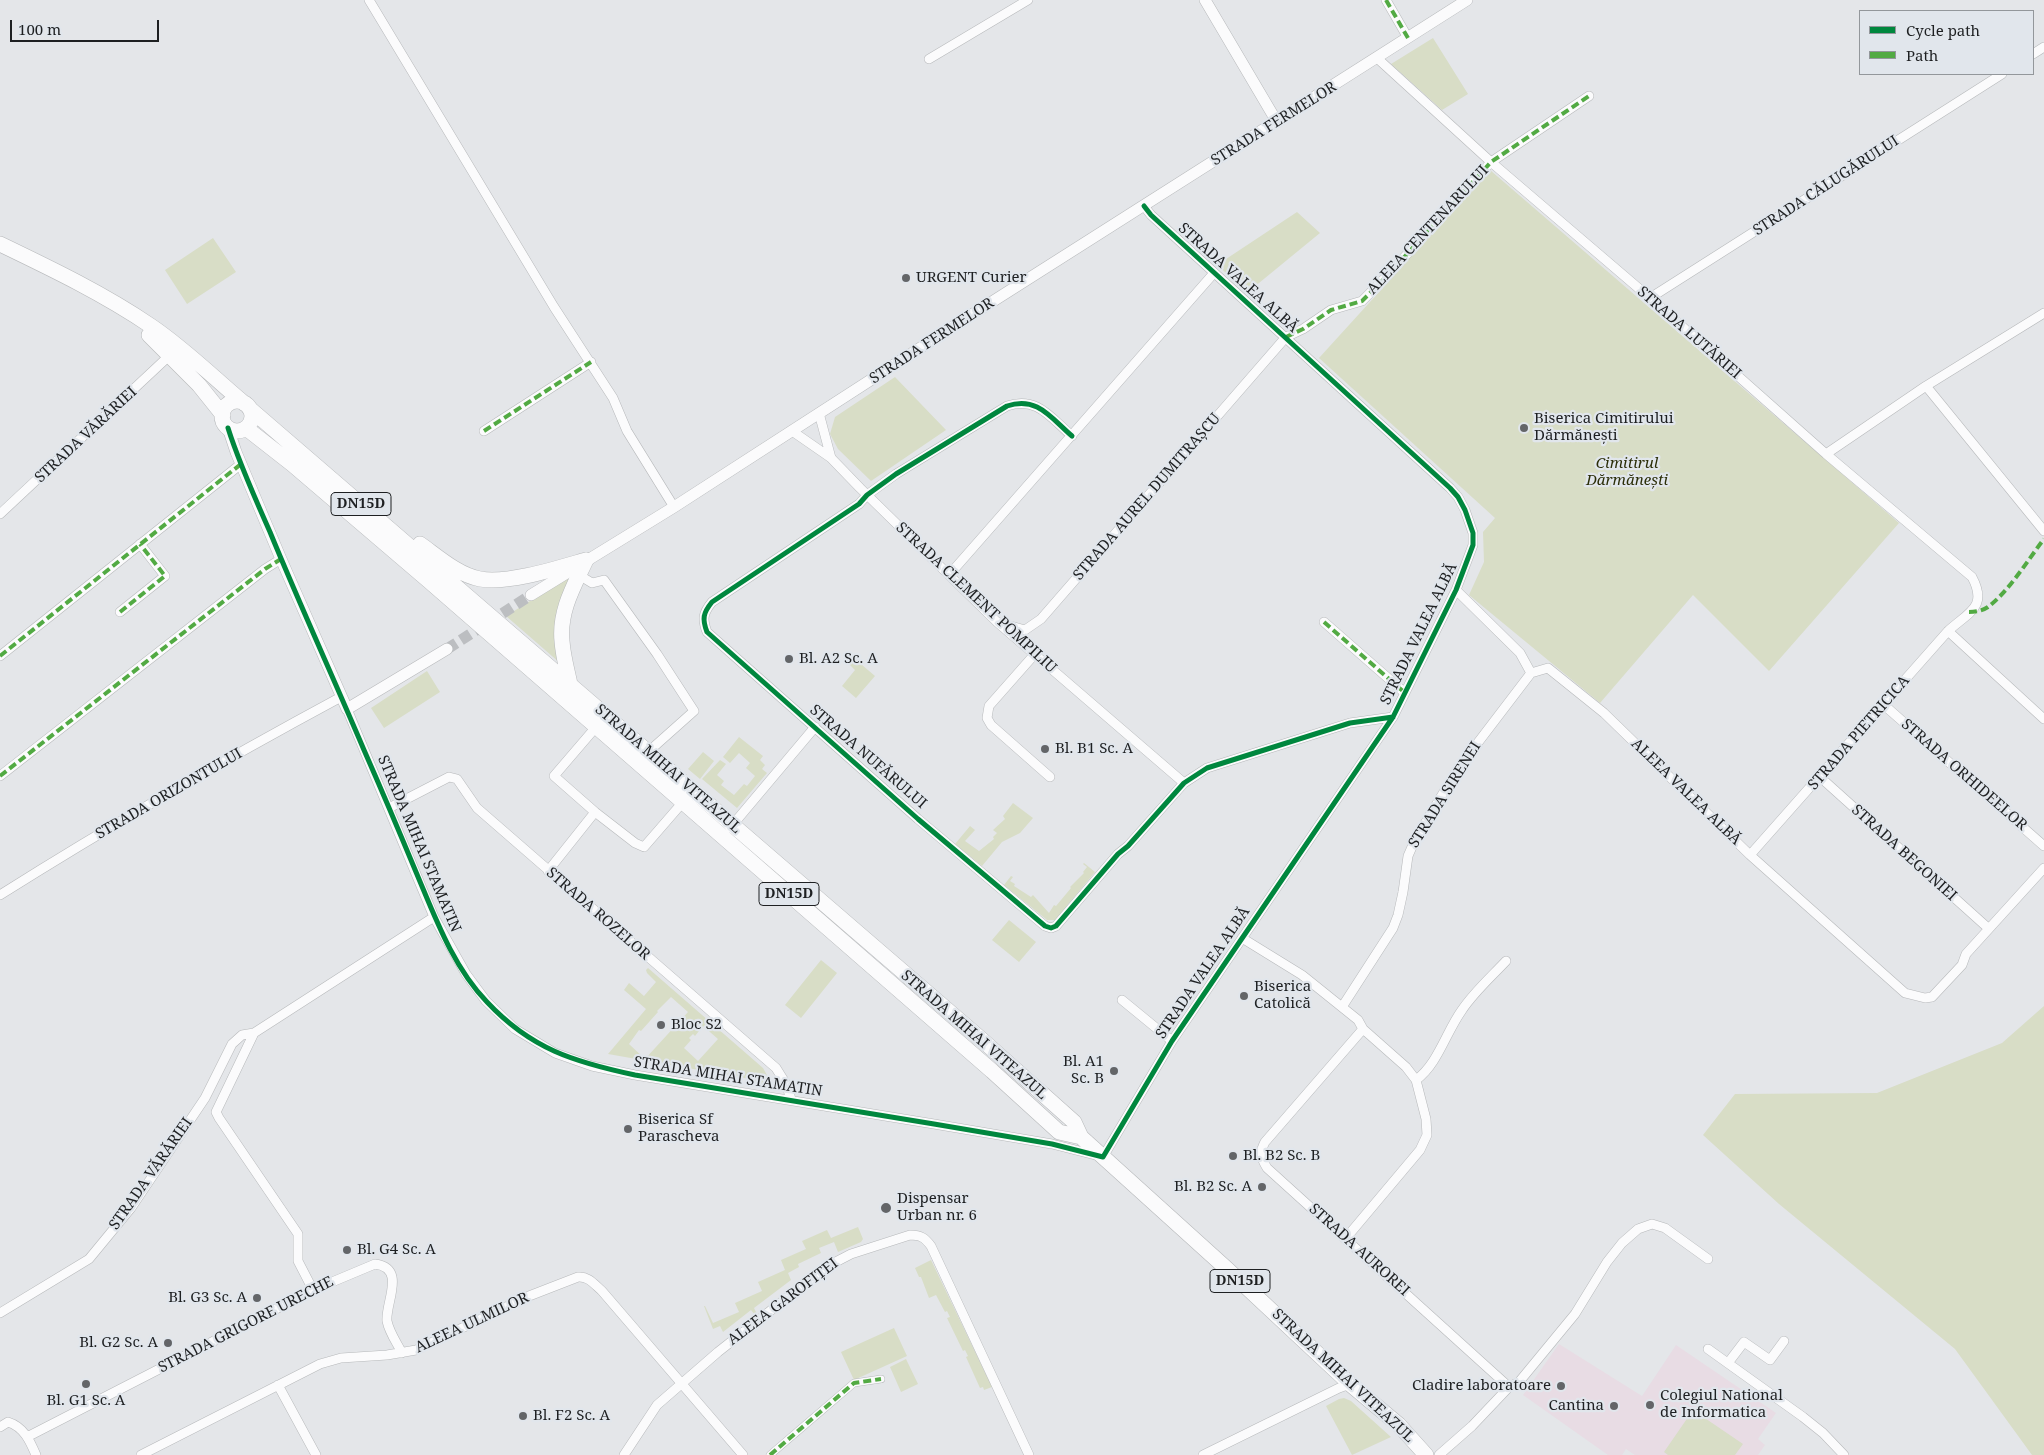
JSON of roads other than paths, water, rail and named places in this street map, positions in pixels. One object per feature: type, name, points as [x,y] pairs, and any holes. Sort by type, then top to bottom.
[{"type":"main road","name":"STRADA MIHAI VITEAZUL","points":[[0,244],[65,275],[146,323],[173,342],[648,752],[728,830],[992,1071],[1055,1138]]},
{"type":"main road","name":"STRADA MIHAI VITEAZUL","points":[[115,304],[199,385],[225,421]]},
{"type":"main road","points":[[237,402],[247,406],[252,418],[246,428],[235,431],[225,421],[229,404],[237,402]]},
{"type":"main road","name":"STRADA MIHAI VITEAZUL","points":[[246,428],[292,464],[683,802],[728,830],[1074,1122],[1081,1136],[1103,1157],[1350,1384],[1399,1425],[1426,1455]]},
{"type":"main road","points":[[379,520],[465,573],[481,579],[523,576],[586,560]]},
{"type":"main road","points":[[570,684],[562,629],[564,610],[586,560]]},
{"type":"main road","points":[[610,740],[620,727]]},
{"type":"main road","points":[[1055,1138],[1081,1136]]},
{"type":"street","points":[[369,0],[554,307],[613,398],[627,431],[674,507]]},
{"type":"street","points":[[929,59],[1028,0]]},
{"type":"street","points":[[1205,0],[1277,122]]},
{"type":"street","points":[[1386,0],[1408,38]]},
{"type":"street","name":"STRADA FERMELOR","points":[[531,595],[674,507],[1467,0]]},
{"type":"street","name":"STRADA LUTĂRIEI","points":[[1377,58],[1491,162],[1650,298],[1826,454],[1972,577],[1979,592],[1979,599],[1969,612]]},
{"type":"street","name":"STRADA CĂLUGĂRULUI","points":[[1650,298],[2000,75]]},
{"type":"street","name":"ALEEA CENTENARULUI","points":[[1286,337],[1303,329],[1332,310],[1362,301],[1491,162],[1589,96]]},
{"type":"street","name":"STRADA VALEA ALBĂ","points":[[1103,1157],[1172,1041],[1393,717],[1456,590],[1473,545],[1473,533],[1458,497],[1151,215],[1144,206]]},
{"type":"street","points":[[949,575],[1214,273]]},
{"type":"street","points":[[1826,454],[1926,386],[2044,313]]},
{"type":"street","name":"STRADA AUREL DUMITRAȘCU","points":[[997,622],[1025,630],[1041,619],[1286,337]]},
{"type":"street","name":"STRADA VĂRĂRIEI","points":[[0,514],[170,355]]},
{"type":"street","points":[[484,431],[591,362]]},
{"type":"street","points":[[1926,386],[2044,531]]},
{"type":"street","name":"STRADA NUFĂRULUI","points":[[1072,436],[1033,404],[1019,402],[1007,406],[896,474],[867,495],[859,504],[712,602],[704,616],[703,622],[707,632],[942,839],[1045,926],[1051,928],[1056,926],[1118,854],[1128,846],[1184,783],[1207,768],[1350,723],[1393,717]]},
{"type":"street","name":"STRADA CLEMENT POMPILIU","points":[[819,413],[831,458],[867,495],[997,622],[1184,783]]},
{"type":"street","name":"STRADA MIHAI STAMATIN","points":[[225,421],[281,560],[347,709],[434,917],[466,974],[486,1001],[515,1029],[555,1053],[592,1066],[635,1075],[1055,1138],[1103,1157]]},
{"type":"street","points":[[792,431],[831,458]]},
{"type":"street","points":[[0,656],[241,464]]},
{"type":"street","points":[[120,612],[165,576],[140,544]]},
{"type":"street","points":[[0,776],[266,569],[281,560]]},
{"type":"street","points":[[579,575],[592,582],[604,580],[694,710],[648,752]]},
{"type":"street","points":[[1456,590],[1520,653],[1531,673]]},
{"type":"street","name":"STRADA PIETRICICA","points":[[1750,855],[1948,631],[1969,612]]},
{"type":"street","points":[[1324,622],[1405,693]]},
{"type":"street","points":[[1948,631],[2044,719]]},
{"type":"street","points":[[347,709],[447,649]]},
{"type":"street","points":[[1034,655],[990,706],[987,718],[991,725],[1050,778]]},
{"type":"street","name":"ALEEA VALEA ALBĂ","points":[[1531,673],[1548,668],[1604,713],[1750,855],[1905,993],[1924,998],[1932,997],[1962,964],[1966,954],[1988,928]]},
{"type":"street","name":"STRADA SIRENEI","points":[[1342,1007],[1395,922],[1403,892],[1408,856],[1415,840],[1457,770],[1531,673]]},
{"type":"street","name":"STRADA ORIZONTULUI","points":[[0,895],[92,838],[244,750],[341,697]]},
{"type":"street","name":"STRADA ORHIDEELOR","points":[[1884,705],[2044,846]]},
{"type":"street","points":[[596,727],[554,776],[595,812],[635,843],[644,847],[683,802]]},
{"type":"street","points":[[728,830],[815,727]]},
{"type":"street","name":"STRADA ROZELOR","points":[[389,808],[449,777],[457,779],[477,808],[776,1068],[786,1084],[791,1099]]},
{"type":"street","name":"STRADA BEGONIEI","points":[[1820,777],[1988,928]]},
{"type":"street","points":[[548,871],[595,812]]},
{"type":"street","points":[[1988,928],[2044,868]]},
{"type":"street","name":"STRADA VĂRĂRIEI","points":[[0,1313],[88,1259],[131,1208],[204,1098],[232,1044],[242,1035],[254,1033],[434,917]]},
{"type":"street","points":[[1242,938],[1302,975],[1358,1020],[1363,1030],[1406,1067],[1416,1080],[1426,1119],[1427,1135],[1424,1143],[1346,1238]]},
{"type":"street","points":[[1416,1080],[1427,1070],[1469,999],[1506,961]]},
{"type":"street","points":[[1122,1000],[1172,1041]]},
{"type":"street","name":"STRADA AUROREI","points":[[1363,1030],[1265,1142],[1261,1150],[1261,1159],[1267,1168],[1509,1386]]},
{"type":"street","points":[[254,1033],[216,1112],[298,1234],[298,1261],[314,1290]]},
{"type":"street","points":[[1439,1455],[1472,1426],[1509,1386],[1519,1382],[1575,1314],[1607,1262],[1622,1243],[1638,1229],[1652,1224],[1665,1228],[1708,1259]]},
{"type":"street","name":"ALEEA GAROFIȚEI","points":[[624,1455],[649,1415],[680,1384],[826,1266],[851,1254],[910,1235],[919,1235],[925,1239],[933,1250],[1029,1455]]},
{"type":"street","name":"STRADA GRIGORE URECHE","points":[[27,1437],[314,1290],[375,1264],[382,1264],[388,1270],[394,1287],[387,1314],[388,1323],[402,1353]]},
{"type":"street","name":"ALEEA ULMILOR","points":[[140,1455],[320,1364],[340,1358],[402,1353],[416,1350],[529,1296],[582,1276],[588,1278],[602,1291],[743,1455]]},
{"type":"street","points":[[1728,1363],[1744,1342],[1770,1360],[1784,1341]]},
{"type":"street","points":[[1708,1349],[1803,1417],[1823,1433],[1844,1455]]},
{"type":"street","points":[[770,1455],[854,1383],[881,1379]]},
{"type":"street","points":[[1203,1455],[1350,1384]]},
{"type":"street","points":[[278,1385],[316,1455]]},
{"type":"street","points":[[0,1427],[8,1422],[14,1424],[27,1437],[36,1455]]},
{"type":"tunnel","points":[[447,649],[531,595]]},
{"type":"place","name":"URGENT Curier","points":[[906,278]]},
{"type":"place","name":"Biserica Cimitirului Dărmănești","points":[[1524,428]]},
{"type":"place","name":"Bl. A2 Sc. A","points":[[789,659]]},
{"type":"place","name":"Bl. B1 Sc. A","points":[[1045,749]]},
{"type":"place","name":"Biserica Catolică","points":[[1244,996]]},
{"type":"place","name":"Bloc S2","points":[[661,1025]]},
{"type":"place","name":"Bl. A1 Sc. B","points":[[1114,1071]]},
{"type":"place","name":"Biserica Sf Parascheva","points":[[628,1129]]},
{"type":"place","name":"Bl. B2 Sc. B","points":[[1233,1156]]},
{"type":"place","name":"Bl. B2 Sc. A","points":[[1262,1187]]},
{"type":"place","name":"Dispensar Urban nr. 6","points":[[886,1208]]},
{"type":"place","name":"Bl. G4 Sc. A","points":[[347,1250]]},
{"type":"place","name":"Bl. G3 Sc. A","points":[[257,1298]]},
{"type":"place","name":"Bl. G2 Sc. A","points":[[168,1343]]},
{"type":"place","name":"Bl. G1 Sc. A","points":[[86,1384]]},
{"type":"place","name":"Cladire laboratoare","points":[[1561,1386]]},
{"type":"place","name":"Colegiul National de Informatica","points":[[1650,1405]]},
{"type":"place","name":"Cantina","points":[[1614,1406]]},
{"type":"place","name":"Bl. F2 Sc. A","points":[[523,1416]]},
{"type":"park label","name":"Cimitirul Dărmănești","points":[[1627,472]]}]
